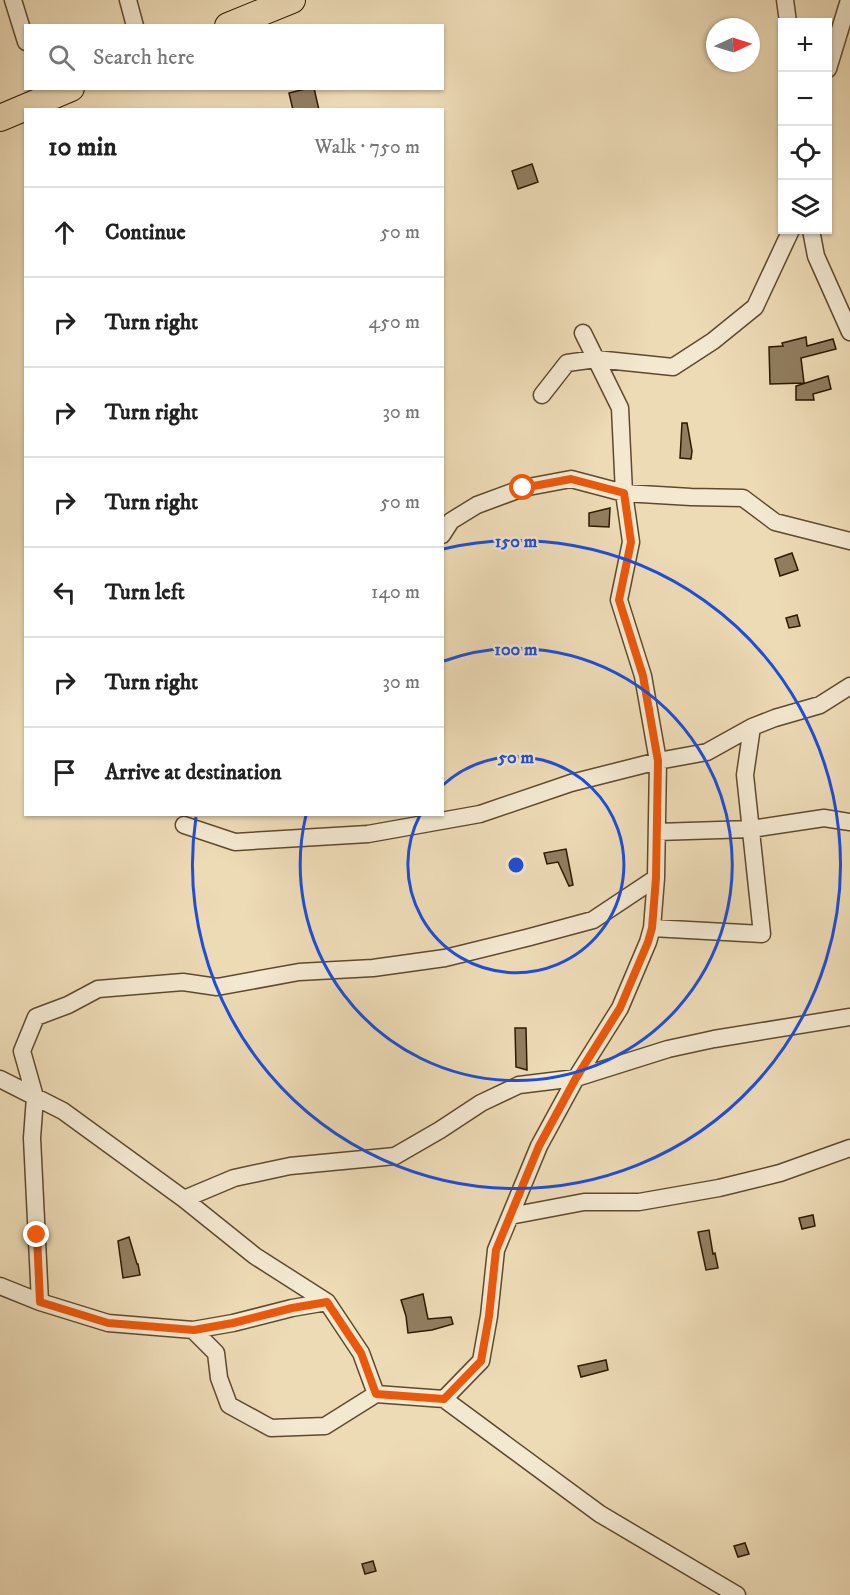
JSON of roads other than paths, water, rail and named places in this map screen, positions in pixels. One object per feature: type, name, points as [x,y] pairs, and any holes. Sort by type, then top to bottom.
[{"type":"main road","points":[[231,24],[261,6],[292,0]]},
{"type":"main road","points":[[0,117],[42,94],[61,90]]},
{"type":"street","points":[[12,0],[24,36]]},
{"type":"street","points":[[128,0],[134,24]]},
{"type":"street","points":[[785,0],[787,18]]},
{"type":"street","points":[[832,56],[849,0]]},
{"type":"street","points":[[542,395],[567,363],[596,359],[673,368],[713,341],[755,307],[789,234]]},
{"type":"street","points":[[812,234],[816,256],[850,332]]},
{"type":"street","points":[[444,1399],[481,1361],[489,1316],[496,1250],[539,1146],[576,1078],[620,1008],[652,928],[656,878],[658,761],[643,676],[619,600],[631,542],[624,493],[620,408],[583,333]]},
{"type":"street","points":[[444,532],[451,521],[477,505],[523,488],[571,479],[624,493],[743,498],[776,522],[850,541]]},
{"type":"street","points":[[184,825],[235,842],[368,834],[480,814],[572,783],[658,761],[707,752],[752,727],[820,705],[850,686]]},
{"type":"street","points":[[652,928],[762,934],[746,775],[752,727]]},
{"type":"street","points":[[657,832],[751,829],[824,818],[850,822]]},
{"type":"street","points":[[40,1302],[32,1138],[35,1097],[22,1051],[36,1017],[68,1005],[98,989],[183,982],[217,987],[298,972],[373,968],[445,958],[593,920],[656,878]]},
{"type":"street","points":[[184,1198],[234,1178],[290,1166],[395,1156],[441,1130],[481,1103],[519,1085],[576,1078],[691,1044],[850,1017]]},
{"type":"street","points":[[0,1079],[63,1111],[184,1198],[255,1256],[327,1302],[361,1353],[376,1394]]},
{"type":"street","points":[[510,1216],[584,1203],[639,1202],[719,1188],[780,1173],[850,1149]]},
{"type":"street","points":[[0,1286],[40,1302],[108,1323],[194,1330],[327,1302]]},
{"type":"street","points":[[194,1330],[216,1353],[219,1378],[229,1405],[272,1428],[325,1426],[376,1394],[444,1399],[600,1514],[737,1595]]}]
